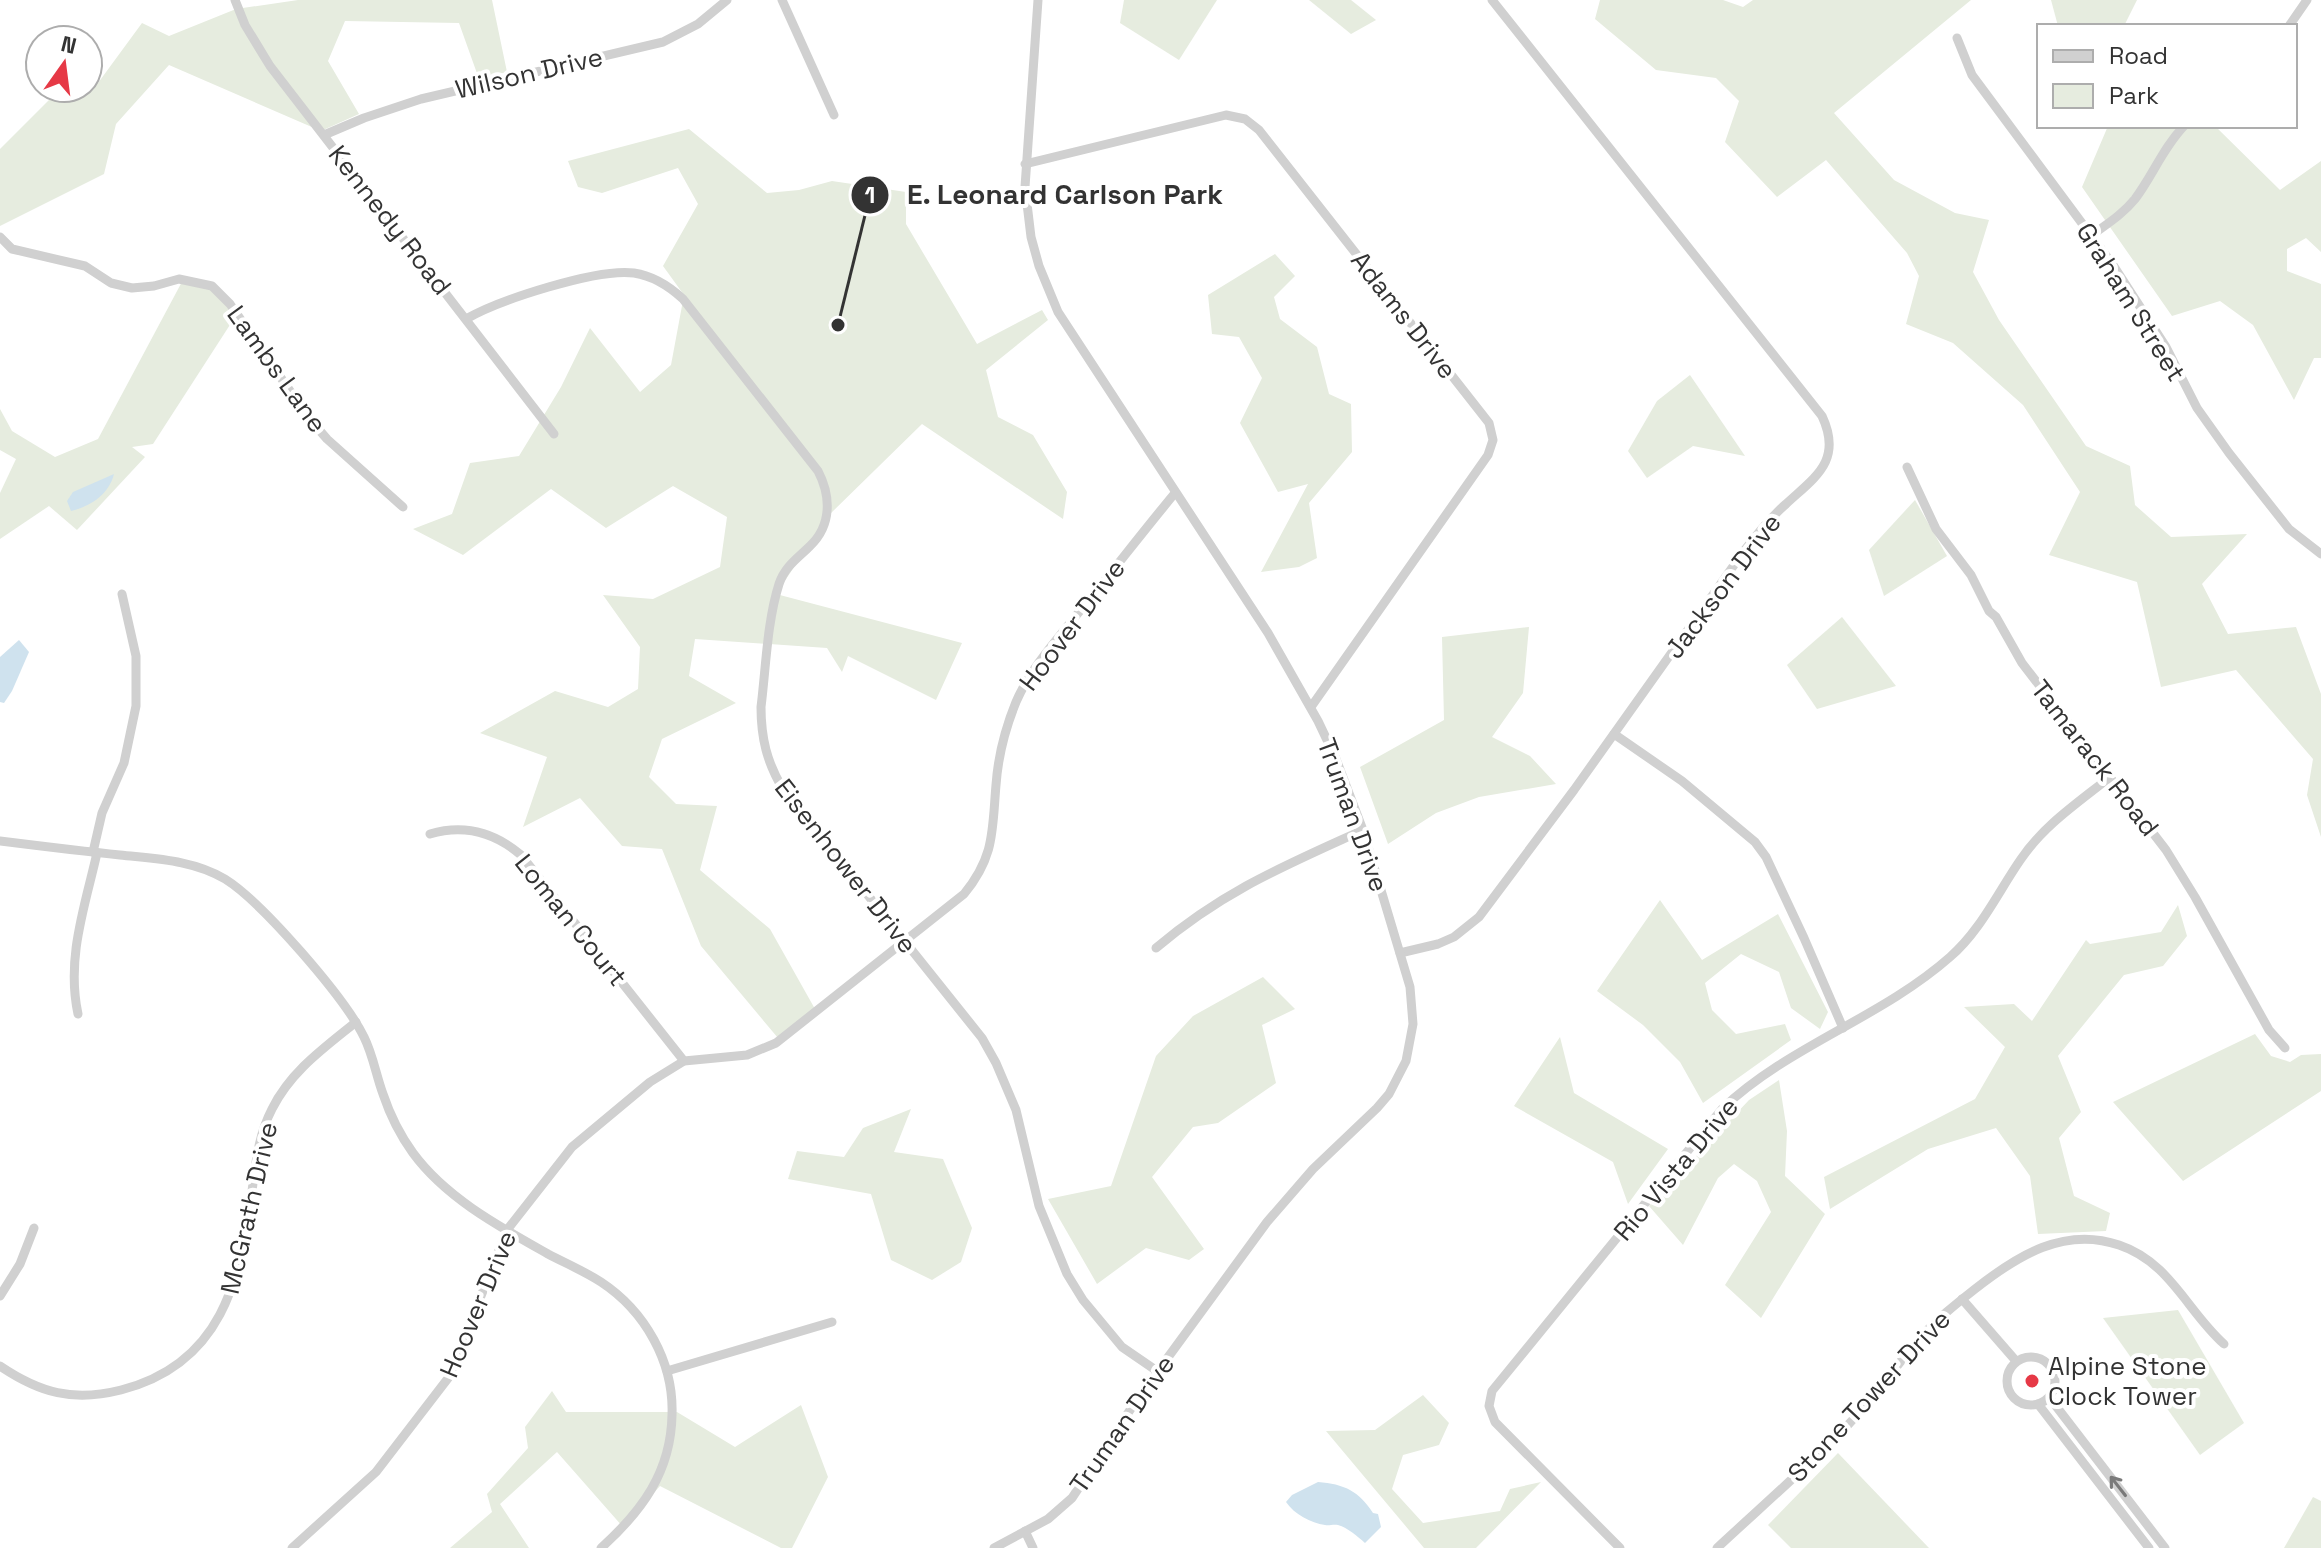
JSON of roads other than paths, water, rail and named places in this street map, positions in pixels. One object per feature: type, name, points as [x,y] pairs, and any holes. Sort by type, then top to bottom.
[{"type":"street","name":"Kennedy Road","points":[[235,0],[257,46],[554,434]]},
{"type":"street","name":"Wilson Drive","points":[[324,135],[421,99],[663,42],[698,24],[727,0]]},
{"type":"street","points":[[782,0],[834,115]]},
{"type":"street","name":"Truman Drive","points":[[994,1548],[1048,1519],[1072,1498],[1157,1371],[1289,1194],[1377,1108],[1399,1078],[1406,1061],[1413,1024],[1410,987],[1363,830],[1336,759],[1311,707],[1268,633],[1051,298],[1039,266],[1031,237],[1025,187],[1038,0]]},
{"type":"street","name":"Jackson Drive","points":[[1400,953],[1454,937],[1479,917],[1754,538],[1821,471],[1829,449],[1822,416],[1492,0]]},
{"type":"street","points":[[2290,24],[2307,0]]},
{"type":"street","name":"Graham Street","points":[[1957,38],[1972,75],[2092,235],[2145,313],[2197,408],[2289,529],[2321,554]]},
{"type":"street","name":"Adams Drive","points":[[1025,164],[1226,115],[1245,119],[1259,130],[1489,423],[1493,440],[1488,455],[1311,707]]},
{"type":"street","points":[[2092,235],[2134,200],[2163,151],[2182,128]]},
{"type":"street","name":"Lambs Lane","points":[[0,237],[12,249],[85,266],[111,283],[132,288],[179,279],[212,286],[230,304],[308,417],[327,439],[403,507]]},
{"type":"street","name":"Eisenhower Drive","points":[[466,319],[511,298],[607,274],[633,273],[660,282],[683,299],[818,471],[827,493],[826,517],[817,538],[789,564],[778,586],[761,707],[763,742],[771,766],[783,789],[903,942],[969,1019],[996,1063],[1016,1110],[1039,1206],[1067,1274],[1083,1300],[1122,1347],[1157,1371]]},
{"type":"street","name":"Tamarack Road","points":[[1907,467],[1936,529],[1971,575],[1989,611],[1996,617],[2022,663],[2166,850],[2269,1030],[2285,1048]]},
{"type":"street","name":"Hoover Drive","points":[[292,1548],[376,1472],[449,1377],[507,1230],[524,1205],[588,1132],[650,1082],[684,1061],[747,1055],[776,1043],[964,894],[983,868],[994,835],[995,787],[1002,743],[1018,698],[1052,644],[1175,493]]},
{"type":"street","points":[[78,1014],[73,960],[102,813],[124,763],[136,706],[136,656],[122,594]]},
{"type":"street","points":[[1614,734],[1684,783],[1755,842],[1766,857],[1843,1028]]},
{"type":"street","name":"Rio Vista Drive","points":[[1620,1548],[1495,1422],[1489,1406],[1492,1391],[1722,1109],[1751,1084],[1912,986],[1953,955],[1984,918],[2029,848],[2062,815],[2110,777]]},
{"type":"street","name":"Loman Court","points":[[430,834],[453,829],[485,833],[499,838],[521,855],[684,1061]]},
{"type":"street","points":[[1156,948],[1185,923],[1233,891],[1363,830]]},
{"type":"street","points":[[0,841],[179,862],[210,871],[226,880],[251,900],[290,940],[356,1022],[373,1057],[392,1118],[414,1155],[444,1187],[507,1230],[600,1281],[618,1294],[645,1324],[667,1371],[673,1406],[672,1428],[663,1468],[640,1509],[601,1548]]},
{"type":"street","name":"McGrath Drive","points":[[0,1366],[51,1393],[91,1395],[149,1381],[183,1360],[222,1314],[237,1278],[257,1149],[272,1108],[309,1059],[356,1022]]},
{"type":"street","points":[[0,1296],[16,1272],[34,1228]]},
{"type":"street","name":"Stone Tower Drive","points":[[1717,1548],[1843,1430],[1921,1337],[1962,1299],[2032,1249],[2068,1240],[2107,1242],[2137,1253],[2166,1274],[2209,1330],[2224,1344]]},
{"type":"street","points":[[1962,1299],[2016,1361]]},
{"type":"street","points":[[667,1371],[832,1322]]},
{"type":"street","points":[[2039,1358],[2051,1368],[2055,1383],[2049,1397],[2038,1404],[2016,1401],[2007,1389],[2007,1374],[2016,1361],[2039,1358]]},
{"type":"street","points":[[2049,1397],[2165,1548]]},
{"type":"street","points":[[2038,1404],[2149,1548]]},
{"type":"street","points":[[1025,1531],[1033,1548]]},
{"type":"water","points":[[114,474],[108,488],[98,498],[71,511],[67,501],[73,492]]},
{"type":"water","points":[[19,640],[29,652],[12,691],[4,703],[0,702],[0,657]]},
{"type":"water","points":[[1318,1482],[1343,1487],[1356,1494],[1373,1513],[1378,1514],[1381,1527],[1365,1543],[1342,1526],[1320,1524],[1303,1517],[1286,1502],[1292,1495]]},
{"type":"place","name":"E. Leonard Carlson Park","points":[[838,325]]},
{"type":"place","name":"Alpine Stone Clock Tower","points":[[2032,1381]]}]
